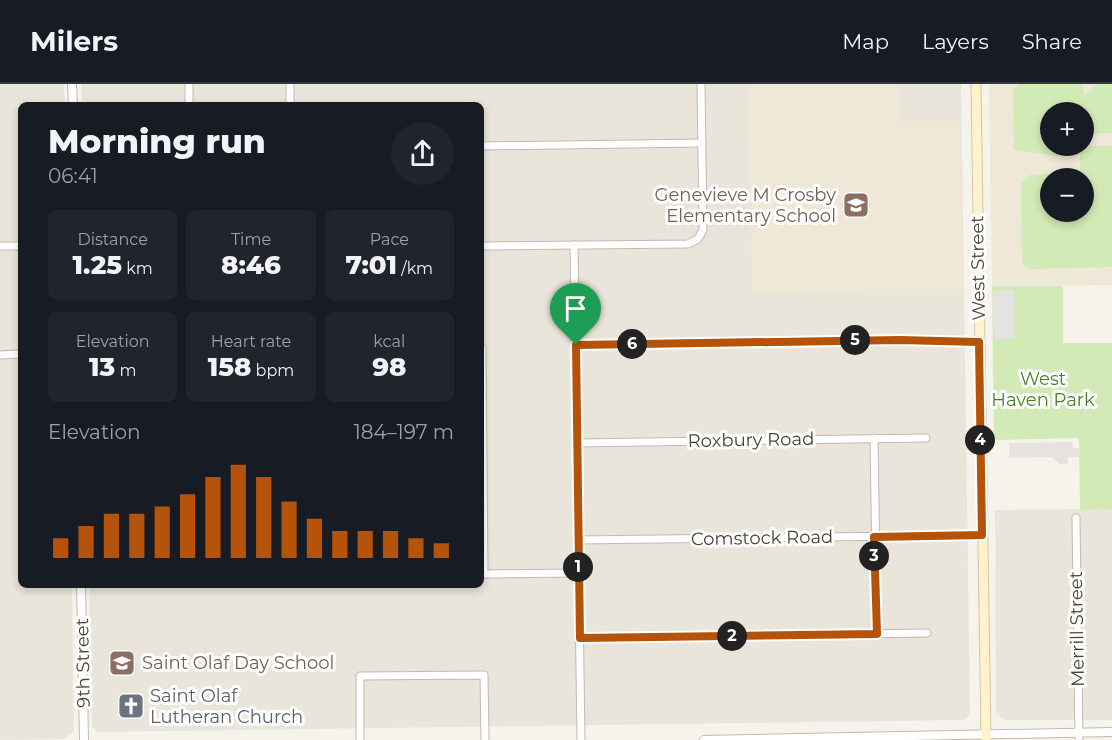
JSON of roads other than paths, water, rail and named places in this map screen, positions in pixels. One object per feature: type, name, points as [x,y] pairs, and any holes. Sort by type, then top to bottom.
[{"type":"main road","name":"West Street","points":[[976,84],[986,737]]},
{"type":"street","points":[[72,84],[73,102]]},
{"type":"street","points":[[189,84],[189,102]]},
{"type":"street","points":[[290,84],[290,102]]},
{"type":"street","points":[[484,246],[688,244],[698,239],[703,230],[701,84]]},
{"type":"street","points":[[484,146],[702,143]]},
{"type":"street","points":[[0,246],[18,246]]},
{"type":"street","points":[[574,246],[581,740]]},
{"type":"street","points":[[576,345],[900,340],[979,342]]},
{"type":"street","points":[[0,355],[18,354]]},
{"type":"street","points":[[874,438],[877,634]]},
{"type":"street","name":"Roxbury Road","points":[[577,443],[926,438]]},
{"type":"street","name":"Merrill Street","points":[[1076,518],[1078,736]]},
{"type":"street","name":"Comstock Road","points":[[578,540],[982,535]]},
{"type":"street","points":[[484,574],[578,573]]},
{"type":"street","name":"9th Street","points":[[81,588],[84,740]]},
{"type":"street","points":[[580,638],[927,633]]},
{"type":"street","points":[[360,740],[360,676],[484,675],[485,740]]},
{"type":"street","points":[[704,740],[1078,736],[1112,732]]},
{"type":"place","name":"Genevieve M Crosby Elementary School","points":[[856,205]]},
{"type":"place","name":"Saint Olaf Day School","points":[[122,663]]},
{"type":"place","name":"Saint Olaf Lutheran Church","points":[[131,706]]},
{"type":"park label","name":"West Haven Park","points":[[1043,389]]}]
